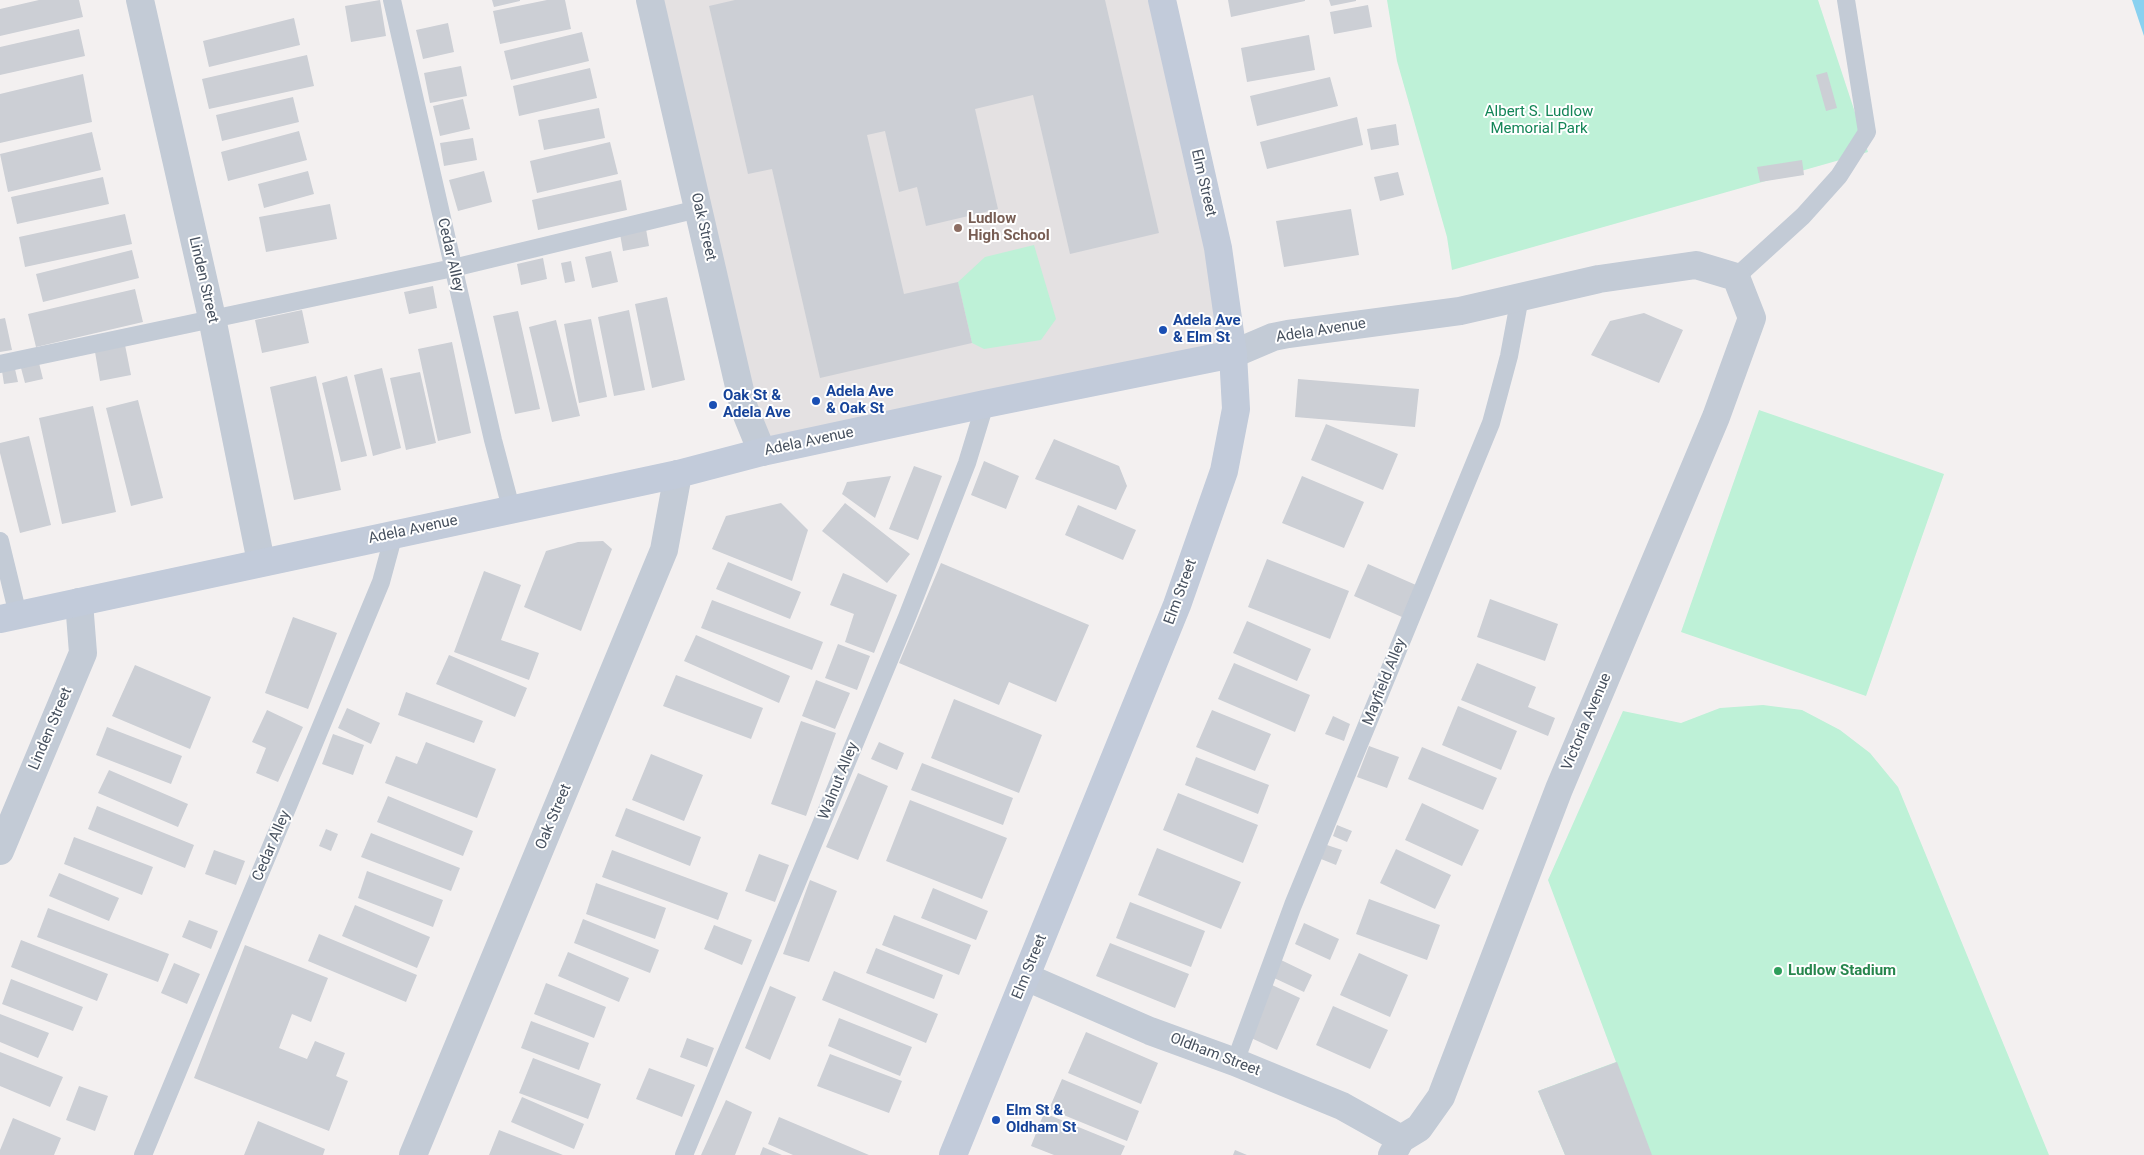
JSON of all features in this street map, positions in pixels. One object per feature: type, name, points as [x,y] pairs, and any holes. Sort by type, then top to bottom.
[{"type":"street","name":"Linden Street","points":[[140,0],[212,318],[261,562]]},
{"type":"street","name":"Oak Street","points":[[650,0],[744,408],[762,452]]},
{"type":"street","name":"Elm Street","points":[[953,1155],[1177,605],[1224,471],[1236,409],[1233,354],[1218,248],[1162,0]]},
{"type":"street","name":"Adela Avenue","points":[[9,617],[511,508],[678,474],[762,452],[985,404],[1233,354],[1273,337],[1460,311],[1599,279],[1696,265],[1736,277]]},
{"type":"street","name":"Victoria Avenue","points":[[1396,1147],[1419,1128],[1442,1097],[1559,789],[1716,417],[1752,318],[1736,277]]},
{"type":"street","name":"Oak Street","points":[[414,1155],[664,550],[678,474]]},
{"type":"street","name":"Linden Street","points":[[0,851],[82,653],[79,602]]},
{"type":"street","name":"Oldham Street","points":[[1026,977],[1150,1031],[1235,1062],[1342,1106],[1396,1147]]},
{"type":"lane","name":"Cedar Alley","points":[[392,0],[493,440],[511,508]]},
{"type":"lane","points":[[1736,277],[1803,216],[1839,176],[1867,132],[1846,0]]},
{"type":"lane","points":[[0,364],[453,268],[698,208]]},
{"type":"lane","name":"Mayfield Alley","points":[[1235,1062],[1293,905],[1491,423],[1509,356],[1520,297]]},
{"type":"lane","name":"Walnut Alley","points":[[684,1155],[907,617],[967,463],[985,404]]},
{"type":"lane","name":"Cedar Alley","points":[[143,1155],[381,582],[394,534]]},
{"type":"lane","points":[[0,541],[9,617]]},
{"type":"shaded area","name":"Ludlow High School","points":[[650,0],[1162,0],[1233,354],[762,452]]},
{"type":"green space","name":"Albert S. Ludlow Memorial Park","points":[[1387,0],[1818,0],[1868,152],[1452,270],[1447,237],[1397,61]]},
{"type":"green space","points":[[1034,245],[1056,319],[1041,340],[984,349],[972,343],[958,282],[985,257]]},
{"type":"green space","points":[[1759,410],[1944,474],[1866,696],[1681,632]]},
{"type":"green space","name":"Ludlow Stadium","points":[[1763,705],[1802,710],[1840,730],[1870,753],[1898,787],[2049,1155],[1565,1155],[1538,1091],[1616,1062],[1548,880],[1623,711],[1681,723],[1720,708]]},
{"type":"water","points":[[2132,0],[2144,0],[2144,36]]},
{"type":"building","points":[[39,0],[79,0],[83,17],[0,36],[0,9]]},
{"type":"building","points":[[380,0],[386,36],[351,42],[345,6]]},
{"type":"building","points":[[492,0],[520,0],[520,1],[494,7]]},
{"type":"building","points":[[547,0],[565,0],[571,29],[500,44],[493,11]]},
{"type":"building","name":"Ludlow High School","points":[[735,0],[1105,0],[1159,233],[1070,254],[1033,95],[975,109],[998,209],[926,226],[917,187],[899,192],[885,131],[867,135],[904,294],[958,282],[972,343],[820,378],[772,169],[748,174],[709,6]]},
{"type":"building","points":[[1228,0],[1305,0],[1305,1],[1231,17]]},
{"type":"building","points":[[1329,0],[1356,0],[1356,1],[1331,6]]},
{"type":"building","points":[[1368,5],[1372,27],[1334,34],[1330,12]]},
{"type":"building","points":[[294,18],[300,45],[209,67],[203,41]]},
{"type":"building","points":[[448,23],[454,52],[423,59],[416,30]]},
{"type":"building","points":[[79,29],[85,56],[0,75],[0,47]]},
{"type":"building","points":[[582,32],[589,61],[511,80],[504,51]]},
{"type":"building","points":[[1309,35],[1315,70],[1247,82],[1241,48]]},
{"type":"building","points":[[307,55],[314,86],[209,109],[202,79]]},
{"type":"building","points":[[461,66],[467,96],[430,103],[424,73]]},
{"type":"building","points":[[590,68],[597,98],[519,116],[513,86]]},
{"type":"building","points":[[1827,72],[1837,108],[1826,111],[1816,75]]},
{"type":"building","points":[[83,74],[92,122],[0,143],[0,94]]},
{"type":"building","points":[[1330,77],[1338,106],[1257,126],[1250,96]]},
{"type":"building","points":[[293,97],[299,122],[222,141],[216,115]]},
{"type":"building","points":[[463,99],[470,129],[440,136],[433,106]]},
{"type":"building","points":[[599,108],[605,138],[544,150],[538,120]]},
{"type":"building","points":[[1357,117],[1363,145],[1267,169],[1260,142]]},
{"type":"building","points":[[1396,124],[1399,145],[1371,150],[1367,129]]},
{"type":"building","points":[[299,131],[307,160],[228,181],[221,152]]},
{"type":"building","points":[[92,132],[101,170],[8,192],[0,154]]},
{"type":"building","points":[[473,138],[477,160],[444,166],[440,143]]},
{"type":"building","points":[[610,142],[618,174],[537,193],[530,161]]},
{"type":"building","points":[[1802,160],[1804,175],[1760,182],[1757,167]]},
{"type":"building","points":[[308,171],[314,194],[264,208],[258,184]]},
{"type":"building","points":[[484,171],[492,202],[458,211],[449,180]]},
{"type":"building","points":[[1398,172],[1404,195],[1380,201],[1374,177]]},
{"type":"building","points":[[103,177],[109,204],[17,224],[11,197]]},
{"type":"building","points":[[621,180],[627,210],[538,230],[532,200]]},
{"type":"building","points":[[330,204],[337,239],[266,252],[259,217]]},
{"type":"building","points":[[1351,209],[1359,255],[1284,267],[1276,221]]},
{"type":"building","points":[[125,214],[132,244],[25,267],[19,237]]},
{"type":"building","points":[[646,229],[649,246],[623,251],[620,234]]},
{"type":"building","points":[[132,250],[139,278],[43,302],[36,274]]},
{"type":"building","points":[[611,251],[618,282],[592,288],[585,257]]},
{"type":"building","points":[[543,258],[547,279],[521,285],[517,264]]},
{"type":"building","points":[[571,261],[575,281],[565,283],[561,263]]},
{"type":"building","points":[[433,286],[437,308],[409,314],[404,292]]},
{"type":"building","points":[[135,289],[143,322],[36,347],[28,314]]},
{"type":"building","points":[[667,297],[685,380],[652,388],[635,304]]},
{"type":"building","points":[[302,310],[309,343],[262,353],[255,320]]},
{"type":"building","points":[[629,310],[645,390],[614,396],[598,317]]},
{"type":"building","points":[[518,311],[540,409],[515,414],[493,316]]},
{"type":"building","points":[[1644,313],[1683,330],[1659,383],[1591,355],[1610,321]]},
{"type":"building","points":[[5,318],[12,350],[0,352],[0,319]]},
{"type":"building","points":[[591,319],[607,397],[579,403],[564,324]]},
{"type":"building","points":[[556,320],[580,416],[552,422],[529,327]]},
{"type":"building","points":[[452,342],[471,433],[438,441],[418,349]]},
{"type":"building","points":[[125,345],[131,375],[100,381],[95,352]]},
{"type":"building","points":[[39,363],[43,379],[25,383],[21,368]]},
{"type":"building","points":[[382,368],[401,448],[373,456],[354,375]]},
{"type":"building","points":[[15,369],[18,382],[4,384],[2,371]]},
{"type":"building","points":[[420,372],[436,443],[406,450],[390,378]]},
{"type":"building","points":[[316,376],[341,490],[294,500],[270,387]]},
{"type":"building","points":[[347,376],[367,456],[341,462],[322,383]]},
{"type":"building","points":[[1298,379],[1419,389],[1415,427],[1295,417]]},
{"type":"building","points":[[138,400],[163,498],[131,506],[106,408]]},
{"type":"building","points":[[93,406],[116,512],[62,524],[39,418]]},
{"type":"building","points":[[1326,424],[1398,454],[1383,490],[1311,460]]},
{"type":"building","points":[[29,436],[51,525],[20,533],[0,453],[0,443]]},
{"type":"building","points":[[1054,439],[1119,466],[1127,486],[1116,510],[1035,479]]},
{"type":"building","points":[[984,461],[1019,476],[1006,509],[971,495]]},
{"type":"building","points":[[914,466],[942,476],[918,540],[889,529]]},
{"type":"building","points":[[891,476],[875,518],[842,494],[847,482]]},
{"type":"building","points":[[1302,476],[1364,502],[1344,548],[1282,523]]},
{"type":"building","points":[[781,503],[808,530],[792,581],[712,549],[726,516]]},
{"type":"building","points":[[845,503],[910,554],[887,583],[822,531]]},
{"type":"building","points":[[1078,505],[1136,530],[1123,560],[1065,535]]},
{"type":"building","points":[[603,541],[612,549],[581,631],[524,607],[546,551],[578,542]]},
{"type":"building","points":[[1267,559],[1349,591],[1330,639],[1248,607]]},
{"type":"building","points":[[728,562],[801,592],[790,619],[716,589]]},
{"type":"building","points":[[941,563],[1089,625],[1056,702],[1009,682],[999,705],[899,663]]},
{"type":"building","points":[[1368,564],[1416,585],[1402,617],[1354,596]]},
{"type":"building","points":[[484,571],[521,585],[501,640],[539,653],[529,680],[454,652]]},
{"type":"building","points":[[843,573],[897,595],[874,653],[845,642],[854,614],[830,605]]},
{"type":"building","points":[[1490,599],[1558,624],[1545,661],[1477,637]]},
{"type":"building","points":[[712,600],[823,642],[812,670],[701,628]]},
{"type":"building","points":[[293,617],[337,633],[308,709],[265,693]]},
{"type":"building","points":[[1247,621],[1311,649],[1297,681],[1233,653]]},
{"type":"building","points":[[696,635],[790,676],[779,703],[684,661]]},
{"type":"building","points":[[838,644],[870,656],[857,690],[825,678]]},
{"type":"building","points":[[449,655],[527,688],[515,717],[436,684]]},
{"type":"building","points":[[1234,663],[1310,695],[1295,732],[1218,699]]},
{"type":"building","points":[[1477,663],[1536,687],[1528,707],[1555,718],[1548,736],[1461,700]]},
{"type":"building","points":[[135,665],[211,697],[190,749],[112,716]]},
{"type":"building","points":[[676,675],[763,708],[751,739],[663,706]]},
{"type":"building","points":[[816,680],[850,693],[835,729],[802,716]]},
{"type":"building","points":[[406,692],[483,721],[474,743],[398,715]]},
{"type":"building","points":[[954,699],[1042,735],[1019,793],[931,758]]},
{"type":"building","points":[[1458,706],[1517,731],[1501,770],[1442,745]]},
{"type":"building","points":[[347,708],[380,723],[371,744],[338,728]]},
{"type":"building","points":[[267,710],[303,727],[278,782],[256,773],[266,748],[252,742]]},
{"type":"building","points":[[1212,710],[1271,734],[1255,771],[1196,747]]},
{"type":"building","points":[[1333,716],[1350,724],[1344,741],[1325,734]]},
{"type":"building","points":[[801,721],[836,733],[806,816],[771,804]]},
{"type":"building","points":[[107,727],[182,756],[171,784],[96,755]]},
{"type":"building","points":[[333,734],[364,745],[353,775],[322,764]]},
{"type":"building","points":[[426,742],[496,769],[477,818],[385,783],[396,756],[417,764]]},
{"type":"building","points":[[879,742],[904,753],[897,770],[871,759]]},
{"type":"building","points":[[1369,746],[1399,757],[1387,788],[1357,777]]},
{"type":"building","points":[[1422,747],[1497,778],[1483,810],[1408,779]]},
{"type":"building","points":[[651,754],[703,775],[684,821],[632,800]]},
{"type":"building","points":[[1196,757],[1269,785],[1258,814],[1185,785]]},
{"type":"building","points":[[922,763],[1013,798],[1003,825],[911,790]]},
{"type":"building","points":[[109,770],[188,804],[178,827],[98,793]]},
{"type":"building","points":[[858,773],[888,786],[858,860],[826,847]]},
{"type":"building","points":[[1178,793],[1258,825],[1243,863],[1163,830]]},
{"type":"building","points":[[388,796],[473,831],[463,856],[377,822]]},
{"type":"building","points":[[910,800],[1007,838],[982,899],[886,861]]},
{"type":"building","points":[[1422,803],[1479,830],[1462,866],[1405,840]]},
{"type":"building","points":[[97,806],[194,845],[185,868],[88,829]]},
{"type":"building","points":[[626,808],[701,837],[690,866],[615,836]]},
{"type":"building","points":[[1337,825],[1352,831],[1347,842],[1333,836]]},
{"type":"building","points":[[326,829],[338,834],[331,851],[319,846]]},
{"type":"building","points":[[371,833],[460,868],[451,891],[361,857]]},
{"type":"building","points":[[74,837],[153,867],[142,895],[64,864]]},
{"type":"building","points":[[1327,845],[1342,850],[1336,865],[1321,859]]},
{"type":"building","points":[[1157,848],[1241,882],[1221,929],[1138,895]]},
{"type":"building","points":[[1396,849],[1451,875],[1435,909],[1380,883]]},
{"type":"building","points":[[214,850],[245,861],[236,885],[205,874]]},
{"type":"building","points":[[612,850],[728,893],[718,920],[602,877]]},
{"type":"building","points":[[759,854],[789,865],[775,902],[745,891]]},
{"type":"building","points":[[367,871],[443,900],[433,927],[358,898]]},
{"type":"building","points":[[59,873],[119,898],[109,921],[49,896]]},
{"type":"building","points":[[810,880],[837,891],[809,962],[783,954]]},
{"type":"building","points":[[596,883],[666,908],[655,939],[586,914]]},
{"type":"building","points":[[933,888],[988,911],[976,940],[921,918]]},
{"type":"building","points":[[1369,899],[1440,925],[1427,960],[1356,934]]},
{"type":"building","points":[[1130,902],[1205,931],[1191,967],[1116,938]]},
{"type":"building","points":[[355,905],[430,937],[417,968],[342,936]]},
{"type":"building","points":[[48,908],[169,954],[158,982],[37,937]]},
{"type":"building","points":[[894,915],[971,945],[959,975],[882,945]]},
{"type":"building","points":[[583,919],[659,950],[650,973],[574,943]]},
{"type":"building","points":[[189,920],[218,931],[211,949],[182,937]]},
{"type":"building","points":[[1304,923],[1339,939],[1330,960],[1295,944]]},
{"type":"building","points":[[714,925],[752,940],[742,965],[704,949]]},
{"type":"building","points":[[319,934],[417,975],[406,1002],[308,961]]},
{"type":"building","points":[[21,940],[108,974],[97,1001],[11,967]]},
{"type":"building","points":[[1110,943],[1189,974],[1175,1008],[1096,976]]},
{"type":"building","points":[[245,945],[328,978],[311,1022],[292,1014],[279,1048],[307,1059],[315,1041],[345,1053],[336,1076],[348,1081],[329,1131],[194,1078]]},
{"type":"building","points":[[876,948],[943,975],[934,999],[866,973]]},
{"type":"building","points":[[568,952],[629,978],[619,1002],[558,976]]},
{"type":"building","points":[[1359,953],[1408,975],[1390,1017],[1340,995]]},
{"type":"building","points":[[1281,960],[1312,975],[1304,992],[1272,977]]},
{"type":"building","points":[[174,963],[200,974],[187,1004],[161,993]]},
{"type":"building","points":[[834,971],[938,1014],[926,1043],[822,1000]]},
{"type":"building","points":[[11,979],[83,1007],[73,1031],[2,1004]]},
{"type":"building","points":[[546,983],[606,1007],[594,1038],[534,1014]]},
{"type":"building","points":[[1272,985],[1300,998],[1277,1050],[1249,1037]]},
{"type":"building","points":[[770,986],[796,997],[770,1060],[745,1048]]},
{"type":"building","points":[[1333,1006],[1388,1030],[1370,1069],[1316,1045]]},
{"type":"building","points":[[0,1014],[49,1033],[38,1058],[0,1042]]},
{"type":"building","points":[[839,1018],[912,1047],[900,1076],[828,1046]]},
{"type":"building","points":[[531,1021],[589,1043],[579,1070],[521,1048]]},
{"type":"building","points":[[1086,1032],[1158,1063],[1141,1104],[1068,1073]]},
{"type":"building","points":[[687,1038],[714,1048],[707,1067],[680,1057]]},
{"type":"building","points":[[0,1052],[63,1077],[50,1107],[0,1086]]},
{"type":"building","points":[[830,1054],[902,1081],[889,1113],[817,1086]]},
{"type":"building","points":[[533,1058],[601,1084],[588,1119],[519,1093]]},
{"type":"building","points":[[1617,1062],[1652,1155],[1565,1155],[1538,1091]]},
{"type":"building","points":[[649,1068],[695,1085],[682,1117],[636,1099]]},
{"type":"building","points":[[1062,1079],[1139,1111],[1127,1141],[1049,1109]]},
{"type":"building","points":[[79,1086],[108,1096],[95,1131],[66,1120]]},
{"type":"building","points":[[522,1097],[584,1124],[574,1149],[511,1122]]},
{"type":"building","points":[[726,1100],[752,1112],[735,1155],[701,1155]]},
{"type":"building","points":[[1044,1113],[1125,1146],[1121,1155],[1054,1155],[1031,1146]]},
{"type":"building","points":[[779,1117],[869,1155],[793,1155],[768,1144]]},
{"type":"building","points":[[13,1118],[61,1138],[54,1155],[0,1155],[0,1150]]},
{"type":"building","points":[[258,1121],[325,1149],[323,1155],[244,1155]]},
{"type":"building","points":[[499,1130],[563,1155],[489,1155]]},
{"type":"building","points":[[763,1147],[782,1155],[760,1155]]},
{"type":"building","points":[[1235,1150],[1247,1155],[1233,1155]]},
{"type":"place","name":"Ludlow High School","points":[[958,228]]},
{"type":"place","name":"Adela Ave & Elm St","points":[[1163,330]]},
{"type":"place","name":"Adela Ave & Oak St","points":[[816,401]]},
{"type":"place","name":"Oak St & Adela Ave","points":[[713,405]]},
{"type":"place","name":"Ludlow Stadium","points":[[1778,971]]},
{"type":"place","name":"Elm St & Oldham St","points":[[996,1120]]}]
